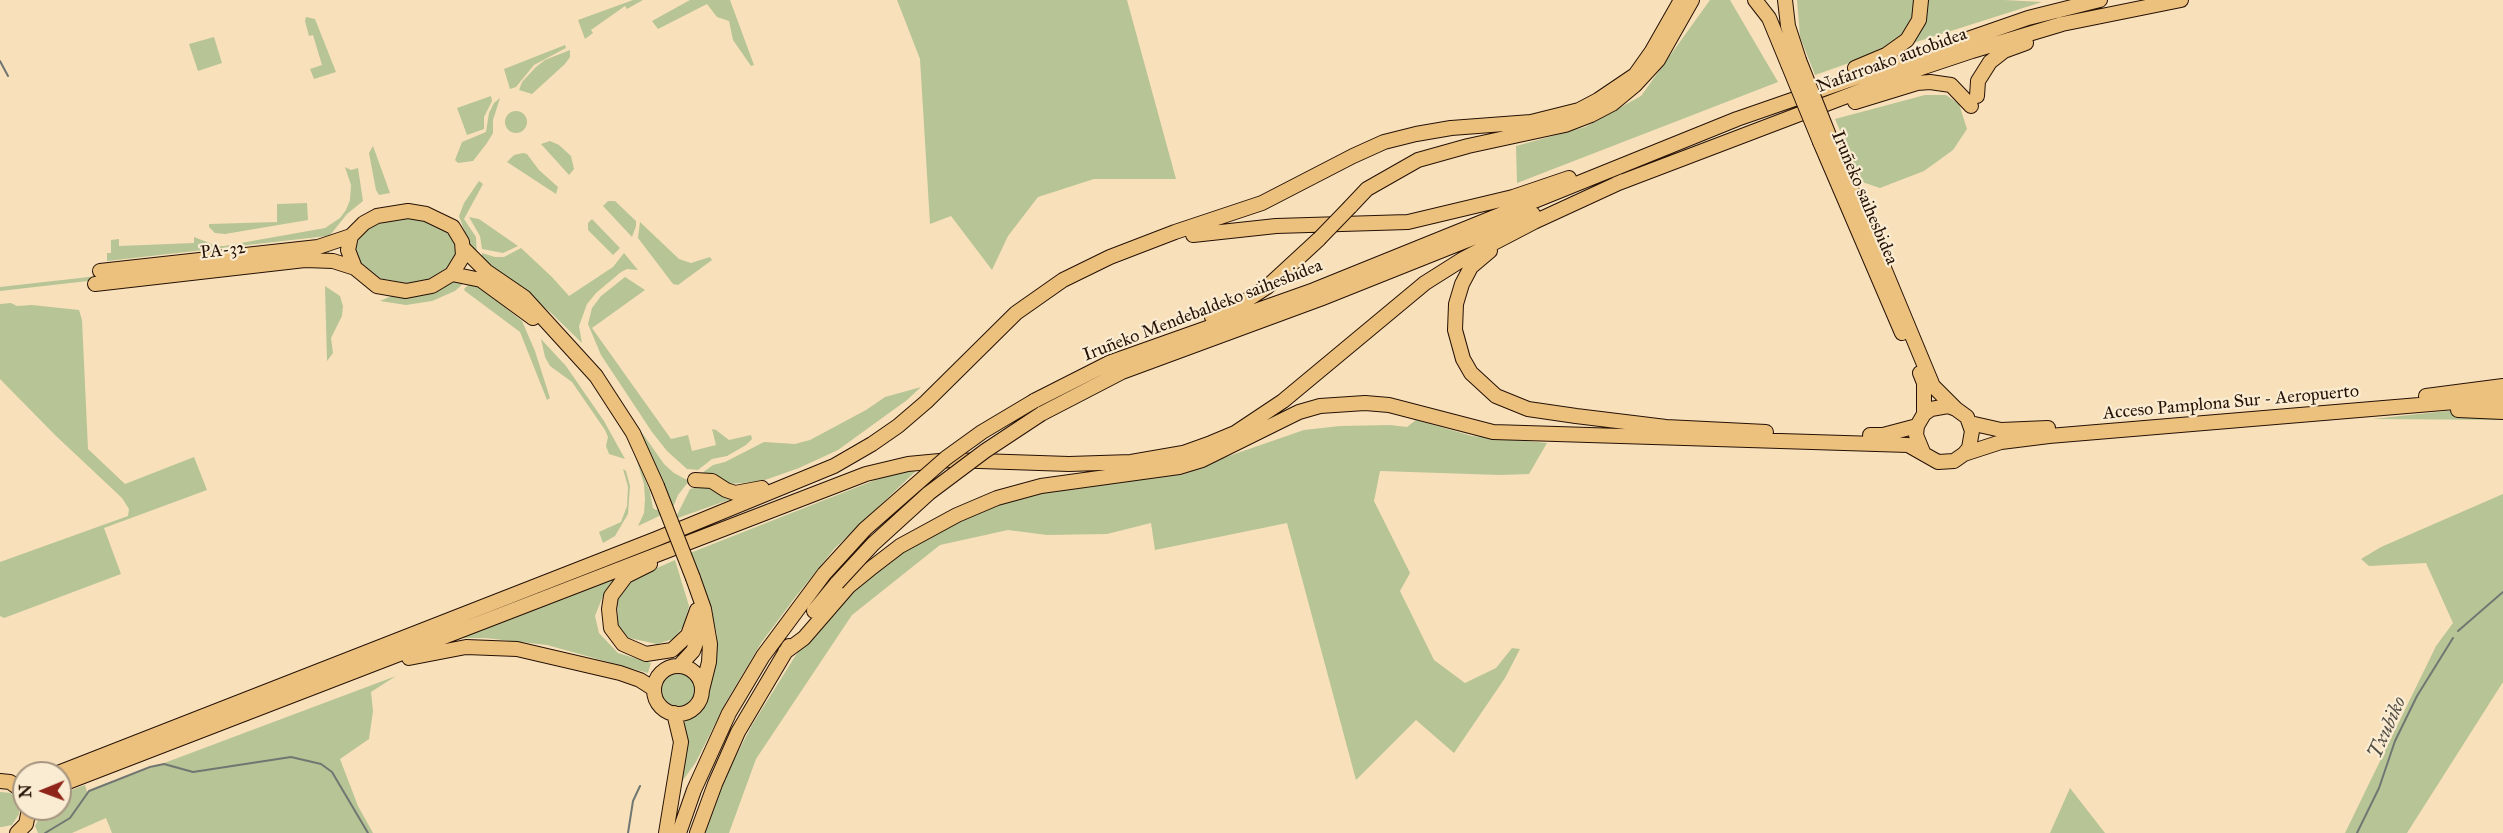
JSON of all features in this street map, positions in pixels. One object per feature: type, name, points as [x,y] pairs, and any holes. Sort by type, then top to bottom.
[{"type":"highway","points":[[1170,340],[1250,298],[1267,286],[1319,239],[1367,189],[1418,160],[1518,130],[1561,122],[1592,109],[1617,93],[1635,75],[1652,51],[1681,0]]},
{"type":"highway","points":[[72,768],[635,548],[790,485],[856,454],[898,426],[926,402],[1016,314],[1063,279],[1110,257],[1262,203],[1384,142],[1451,129],[1518,130],[1577,122],[1624,95],[1658,60],[1692,0]]},
{"type":"highway","name":"Iruñeko saihesbidea","points":[[1755,0],[1769,18],[1794,62],[1924,383],[1921,420]]},
{"type":"highway","name":"Iruñeko saihesbidea","points":[[1785,0],[1794,62]]},
{"type":"highway","points":[[1149,242],[1208,232],[1253,228],[1408,222],[1513,197],[1577,175],[1886,55],[1902,46],[1912,34],[1919,20],[1921,0]]},
{"type":"highway","name":"Nafarroako autobidea","points":[[1618,167],[1737,119],[1851,78],[2028,18],[2100,0]]},
{"type":"highway","name":"Nafarroako autobidea","points":[[1623,181],[1972,51],[2062,24],[2181,0]]},
{"type":"highway","points":[[1798,114],[1826,112],[1917,83],[1951,85],[1975,97],[1981,73],[2004,51],[2063,33],[2083,21]]},
{"type":"highway","name":"Iruñeko saihesbidea","points":[[1825,140],[1933,386],[1956,409]]},
{"type":"highway","points":[[1577,175],[1618,167]]},
{"type":"highway","name":"Iruñeko Mendebaldeko saihesbidea","points":[[697,833],[738,732],[785,652],[810,616],[873,544],[928,493],[985,451],[1037,408],[1111,362],[1314,290],[1618,167]]},
{"type":"highway","points":[[72,780],[756,514],[888,468],[950,460],[1086,464],[1152,459],[1183,453],[1235,433],[1283,401],[1425,283],[1463,259],[1515,232],[1623,181]]},
{"type":"highway","name":"Iruñeko Mendebaldeko saihesbidea","points":[[679,833],[694,790],[729,713],[763,656],[824,574],[865,529],[923,477],[982,432],[1133,368],[1320,299],[1497,227],[1623,181]]},
{"type":"highway","points":[[355,268],[348,250],[351,236],[364,223],[377,216],[408,211],[440,219],[453,227],[464,249],[486,271],[544,310],[597,364]]},
{"type":"highway","points":[[785,652],[804,638],[842,594],[870,569],[900,546],[957,515],[997,498],[1041,486],[1179,467],[1202,460],[1299,412],[1331,404],[1365,403],[1410,409],[1492,432],[1908,445],[1938,462],[1954,461],[1964,454],[1972,440],[1970,423],[1956,409],[1939,406],[1921,420],[1883,435],[1821,435],[1666,427],[1528,409],[1496,396],[1471,373],[1463,359],[1455,330],[1456,304],[1462,284],[1472,267],[1515,232]]},
{"type":"highway","name":"PA-32","points":[[351,236],[318,247],[98,278],[305,260],[333,261],[355,268],[377,286],[406,291],[432,286],[453,274]]},
{"type":"highway","points":[[464,249],[461,262],[453,274],[481,279],[519,305],[558,340],[592,378],[623,424],[655,487]]},
{"type":"highway","points":[[524,297],[596,376],[633,433],[704,609],[710,644],[709,662],[702,690],[696,705],[682,713],[674,714],[658,702],[654,689],[664,670],[679,666],[693,651],[698,638],[698,610],[691,579]]},
{"type":"highway","name":"Acceso Pamplona Sur - Aeropuerto","points":[[1970,423],[2001,430],[2088,427],[2503,386]]},
{"type":"highway","name":"Acceso Pamplona Sur - Aeropuerto","points":[[1964,454],[2001,442],[2049,436],[2503,398]]},
{"type":"highway","points":[[2370,410],[2396,413],[2461,410],[2503,412]]},
{"type":"highway","points":[[1921,420],[1916,435],[1923,452]]},
{"type":"highway","points":[[1017,462],[1044,469],[1132,468],[1184,461],[1223,449]]},
{"type":"highway","points":[[695,480],[712,481],[726,490],[744,493],[795,476],[843,455],[856,454]]},
{"type":"highway","points":[[698,610],[688,635],[681,644],[672,650],[657,654],[639,652],[623,644],[611,628],[609,617],[611,596],[626,576],[756,514]]},
{"type":"highway","points":[[355,672],[441,650],[492,646],[517,649],[620,673],[640,680],[654,689]]},
{"type":"highway","points":[[679,666],[695,674],[702,690]]},
{"type":"highway","points":[[666,833],[681,742],[674,714]]},
{"type":"highway","points":[[17,833],[27,821]]},
{"type":"green space","points":[[633,0],[643,0],[627,9],[625,6],[591,30],[593,33],[585,39],[578,20]]},
{"type":"green space","points":[[690,0],[730,0],[754,65],[751,66],[733,40],[729,21],[717,17],[707,4],[658,29],[652,21]]},
{"type":"green space","points":[[897,0],[1127,0],[1176,179],[1094,179],[1038,197],[1008,236],[992,270],[951,216],[930,224],[920,59]]},
{"type":"green space","points":[[1710,0],[1730,0],[1778,82],[1517,183],[1516,146],[1585,127],[1641,96]]},
{"type":"green space","points":[[1797,0],[1913,0],[1914,12],[1904,32],[1880,52],[1815,75],[1800,37]]},
{"type":"green space","points":[[1925,0],[2004,0],[2042,2],[1913,43]]},
{"type":"green space","points":[[306,17],[315,19],[336,72],[314,79],[310,69],[322,65],[313,35],[309,36]]},
{"type":"green space","points":[[214,37],[222,63],[198,71],[189,44]]},
{"type":"green space","points":[[565,45],[566,48],[534,65],[516,87],[510,89],[504,69]]},
{"type":"green space","points":[[570,50],[570,57],[565,64],[532,94],[519,90],[522,82],[536,67],[545,60]]},
{"type":"green space","points":[[1925,95],[1946,95],[1959,104],[1967,129],[1953,150],[1924,171],[1880,188],[1862,182],[1835,119]]},
{"type":"green space","points":[[491,96],[492,101],[484,117],[484,129],[467,135],[457,108]]},
{"type":"green space","points":[[500,98],[493,120],[493,133],[487,143],[473,161],[458,163],[455,160],[462,142],[486,132],[489,113],[494,103]]},
{"type":"green space","points":[[512,111],[520,111],[527,118],[527,126],[520,133],[512,133],[505,126],[505,118]]},
{"type":"green space","points":[[550,141],[559,145],[571,156],[574,169],[569,175],[541,144]]},
{"type":"green space","points":[[373,146],[390,193],[379,195],[376,190],[369,153]]},
{"type":"green space","points":[[527,154],[539,170],[558,187],[556,194],[507,162],[514,155]]},
{"type":"green space","points":[[345,167],[351,170],[358,168],[363,201],[347,214],[327,236],[107,261],[107,253],[111,253],[111,240],[119,239],[119,246],[194,243],[194,237],[217,246],[224,246],[325,228],[340,218],[350,200],[351,185]]},
{"type":"green space","points":[[479,181],[483,184],[464,219],[476,237],[477,257],[471,249],[459,216],[464,203]]},
{"type":"green space","points":[[608,201],[615,201],[636,221],[632,237],[603,206]]},
{"type":"green space","points":[[307,203],[308,220],[225,234],[215,233],[209,227],[209,224],[277,222],[277,204]]},
{"type":"green space","points":[[415,217],[432,221],[451,234],[457,246],[457,255],[450,269],[427,282],[411,284],[379,278],[366,270],[357,258],[356,248],[366,229],[379,222]]},
{"type":"green space","points":[[469,217],[479,219],[518,246],[503,253],[482,249],[480,236]]},
{"type":"green space","points":[[592,219],[620,248],[613,255],[588,230],[588,223]]},
{"type":"green space","points":[[640,222],[679,259],[691,263],[710,257],[712,260],[678,285],[673,284],[638,238]]},
{"type":"green space","points":[[521,248],[569,296],[613,267],[624,253],[638,270],[627,269],[621,272],[596,293],[587,304],[579,326],[582,343],[549,311],[482,260],[482,253],[504,257]]},
{"type":"green space","points":[[329,250],[329,256],[316,255],[0,291],[0,287]]},
{"type":"green space","points":[[625,277],[645,290],[592,328],[671,439],[688,435],[692,451],[716,445],[712,429],[729,440],[751,435],[752,439],[746,445],[727,456],[712,459],[698,470],[687,469],[667,451],[652,432],[601,355],[588,324],[592,308],[601,296]]},
{"type":"green space","points":[[467,280],[455,291],[432,301],[406,305],[380,301],[394,295],[441,288],[454,281]]},
{"type":"green space","points":[[472,281],[522,321],[535,351],[550,398],[547,400],[520,332],[465,291],[464,289]]},
{"type":"green space","points":[[325,286],[340,296],[343,306],[342,316],[331,338],[333,353],[327,361]]},
{"type":"green space","points":[[11,303],[17,306],[32,305],[79,310],[82,320],[88,449],[125,484],[194,457],[207,490],[104,528],[121,574],[4,618],[0,616],[0,562],[128,516],[129,509],[122,498],[0,379],[0,304]]},
{"type":"green space","points":[[541,339],[566,366],[604,421],[625,459],[609,454],[606,446],[608,437],[605,430],[572,382],[550,366],[545,357]]},
{"type":"green space","points":[[610,387],[664,464],[674,473],[689,481],[678,495],[672,510],[638,526],[644,513],[645,499],[644,484],[635,455],[650,492],[653,508],[656,510],[664,508]]},
{"type":"green space","points":[[921,387],[907,400],[838,450],[799,468],[765,480],[726,484],[702,473],[713,465],[725,462],[764,442],[795,444],[810,440],[866,410],[885,397]]},
{"type":"green space","points":[[2503,405],[2503,420],[2372,419]]},
{"type":"green space","points":[[1416,420],[1472,436],[1547,443],[1529,474],[1380,471],[1374,501],[1410,573],[1400,591],[1434,660],[1465,683],[1496,668],[1512,648],[1520,649],[1505,678],[1454,753],[1416,720],[1356,780],[1287,523],[1155,550],[1151,523],[1107,534],[1047,535],[1008,530],[940,545],[852,615],[756,759],[729,833],[704,833],[718,791],[752,725],[794,658],[824,617],[869,575],[913,544],[969,515],[1036,492],[1092,483],[1154,478],[1194,468],[1304,430],[1340,426],[1407,427]]},
{"type":"green space","points":[[623,469],[626,471],[630,486],[628,514],[615,536],[603,543],[599,532],[621,522],[627,506],[628,487]]},
{"type":"green space","points":[[916,471],[834,549],[797,595],[761,643],[726,702],[696,762],[681,783],[685,750],[685,718],[700,707],[710,689],[717,635],[707,596],[690,553],[893,473]]},
{"type":"green space","points":[[705,485],[734,498],[675,519],[690,489]]},
{"type":"green space","points":[[2503,494],[2503,682],[2407,833],[2345,833],[2436,646],[2453,623],[2426,563],[2369,566],[2361,559],[2381,547]]},
{"type":"green space","points":[[675,560],[689,606],[684,626],[673,639],[657,644],[629,638],[618,626],[617,600],[626,585],[637,577]]},
{"type":"green space","points":[[614,579],[604,593],[595,616],[599,633],[618,653],[651,663],[648,673],[547,645],[485,638],[456,638]]},
{"type":"green space","points":[[678,671],[691,676],[696,689],[691,702],[678,707],[665,702],[660,689],[665,676]]},
{"type":"green space","points":[[396,676],[371,692],[373,711],[369,739],[340,759],[358,806],[373,833],[112,833],[106,818],[72,833],[38,833],[35,826],[38,821],[72,821],[72,790],[85,785],[87,792]]},
{"type":"green space","points":[[2070,788],[2105,833],[2050,833]]},
{"type":"green space","points":[[0,792],[11,793],[12,821],[15,821],[12,825],[0,827]]},
{"type":"waterway","points":[[0,61],[8,76]]},
{"type":"waterway","name":"Txubiko","points":[[2458,631],[2503,592]]},
{"type":"waterway","name":"Txubiko","points":[[2357,833],[2379,788],[2395,741],[2417,696],[2453,638]]},
{"type":"waterway","points":[[45,833],[70,818],[89,791],[150,767],[164,764],[193,772],[291,757],[321,764],[332,772],[368,833]]},
{"type":"waterway","points":[[628,833],[633,801],[640,786]]}]
